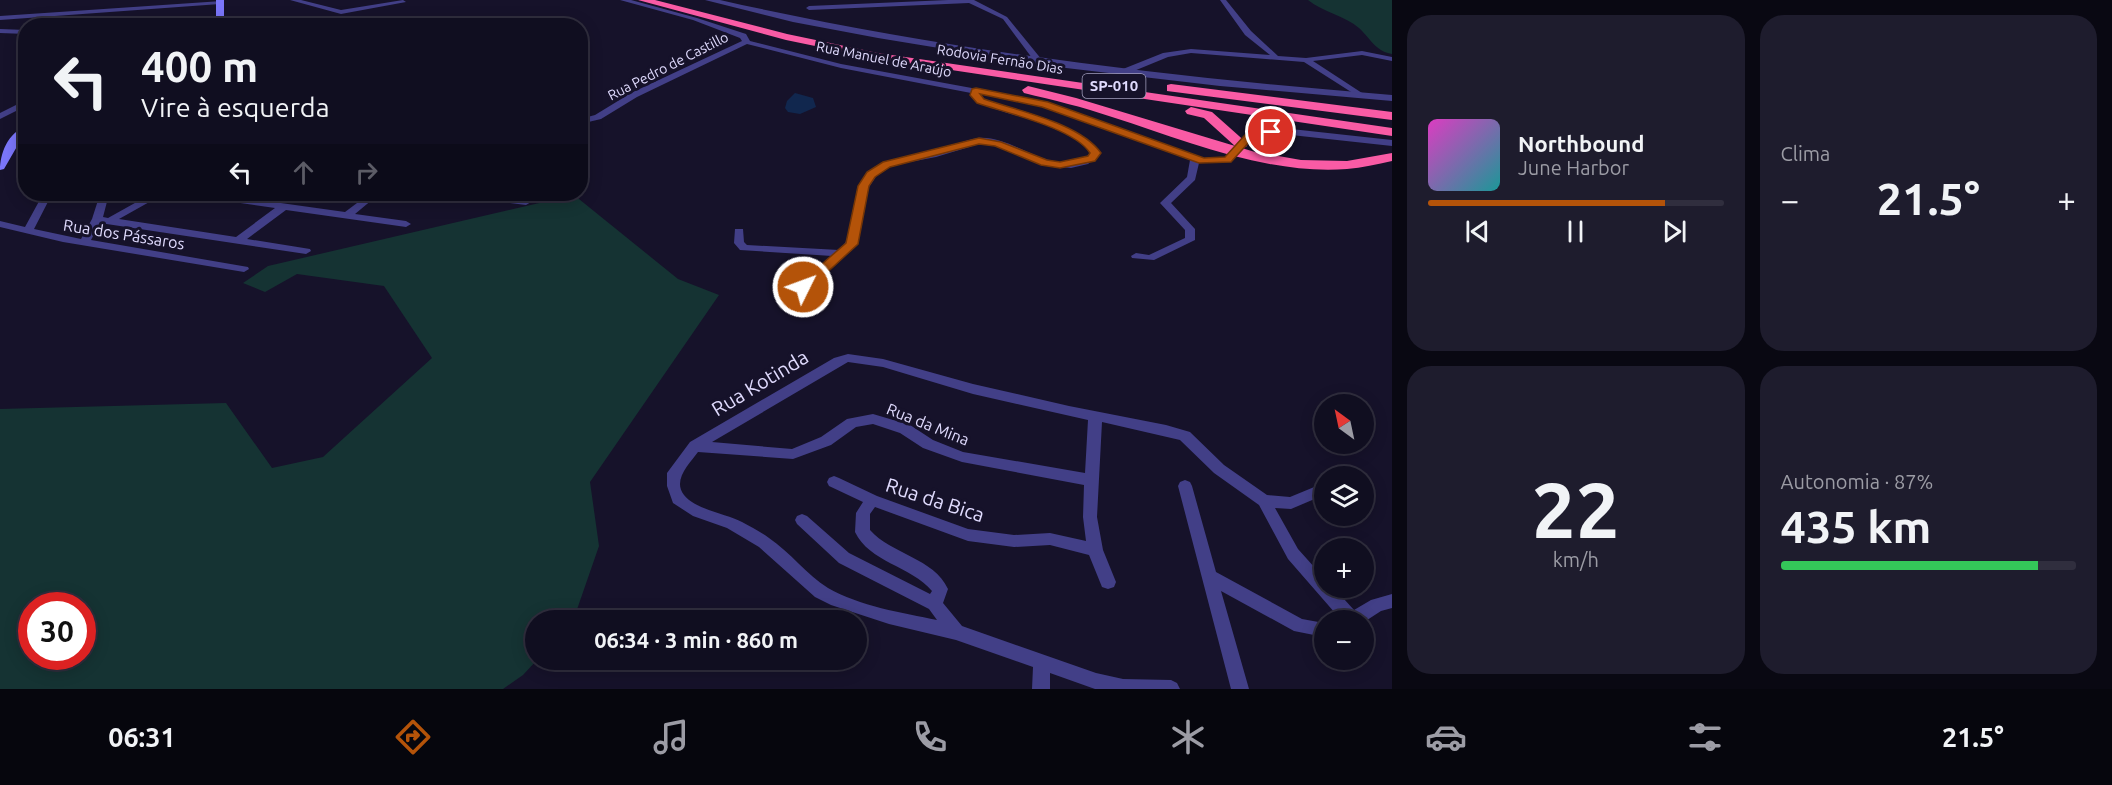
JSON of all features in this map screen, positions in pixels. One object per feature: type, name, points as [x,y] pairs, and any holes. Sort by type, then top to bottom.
[{"type":"highway","name":"Rodovia Fernão Dias","points":[[643,0],[726,14],[794,32],[932,58],[1392,126]]},
{"type":"highway","name":"Rodovia Fernão Dias","points":[[665,2],[842,49],[1392,132]]},
{"type":"highway","points":[[665,2],[701,19],[829,52],[1066,98],[1174,135],[1259,157],[1320,164],[1392,157]]},
{"type":"highway","points":[[726,14],[961,58],[1392,116]]},
{"type":"highway","points":[[778,39],[842,49]]},
{"type":"highway","points":[[1089,88],[1208,115],[1241,144]]},
{"type":"highway","points":[[1215,93],[1282,95],[1392,107]]},
{"type":"main road","points":[[220,1],[220,18]]},
{"type":"main road","points":[[2,162],[18,140]]},
{"type":"street","points":[[295,0],[341,12],[404,2]]},
{"type":"street","name":"Rua Manuel de Araújo","points":[[623,0],[715,25],[743,36],[746,42],[804,58],[976,90],[1053,107],[1195,159],[1228,160],[1249,137],[1282,131],[1392,143]]},
{"type":"street","points":[[709,0],[889,39],[1126,71],[1392,98]]},
{"type":"street","points":[[1223,0],[1248,33],[1276,56]]},
{"type":"street","points":[[0,18],[220,1]]},
{"type":"street","points":[[809,8],[970,1],[1005,18],[1038,60]]},
{"type":"street","points":[[0,31],[18,32]]},
{"type":"street","name":"Rua Pedro de Castillo","points":[[603,114],[634,95],[746,42]]},
{"type":"street","points":[[1126,71],[1159,57],[1178,53],[1225,52],[1306,60],[1362,53],[1392,59]]},
{"type":"street","points":[[1306,60],[1359,95]]},
{"type":"street","points":[[803,287],[839,253],[848,249],[852,244],[863,186],[871,175],[886,164],[979,141],[997,144],[1045,162],[1060,165],[1091,158],[1096,153],[1089,144],[1059,128],[981,101],[975,95],[976,90]]},
{"type":"street","points":[[0,116],[18,106]]},
{"type":"street","points":[[588,116],[603,114]]},
{"type":"street","points":[[588,119],[603,114]]},
{"type":"street","points":[[1136,256],[1150,258],[1190,240],[1190,229],[1164,203],[1192,178],[1195,159]]},
{"type":"street","points":[[28,231],[43,201]]},
{"type":"street","points":[[85,242],[97,219],[102,201]]},
{"type":"street","points":[[109,221],[145,201]]},
{"type":"street","points":[[245,201],[406,224]]},
{"type":"street","points":[[347,215],[366,201]]},
{"type":"street","points":[[518,201],[526,202]]},
{"type":"street","points":[[237,241],[284,207]]},
{"type":"street","points":[[97,219],[306,251]]},
{"type":"street","name":"Rua dos Pássaros","points":[[0,224],[85,242],[244,269]]},
{"type":"street","points":[[738,231],[739,243],[744,248],[839,253]]},
{"type":"street","name":"Rua Kotinda","points":[[1171,689],[1123,688],[1041,664],[956,632],[889,617],[827,596],[764,542],[732,524],[683,504],[675,493],[673,480],[679,465],[695,446],[838,361],[848,358],[883,363],[973,389],[1185,436],[1220,469],[1264,501],[1293,554],[1343,610]]},
{"type":"street","points":[[1095,416],[1096,450],[1090,480],[1089,513],[1095,550],[1107,582]]},
{"type":"street","name":"Rua da Mina","points":[[695,446],[793,454],[826,441],[852,423],[873,419],[905,429],[928,444],[962,457],[1090,480]]},
{"type":"street","points":[[834,482],[872,500]]},
{"type":"street","points":[[1185,486],[1240,689]]},
{"type":"street","points":[[1264,501],[1291,503],[1314,493]]},
{"type":"street","name":"Rua da Bica","points":[[956,632],[935,604],[940,589],[936,582],[918,568],[868,541],[862,532],[863,513],[872,500],[968,535],[1014,541],[1050,538],[1095,550]]},
{"type":"street","points":[[802,520],[844,558],[935,604]]},
{"type":"street","points":[[1210,577],[1300,626],[1314,628]]},
{"type":"street","points":[[1369,610],[1392,601]]},
{"type":"street","points":[[1041,664],[1041,689]]},
{"type":"green space","points":[[1308,0],[1392,0],[1392,54],[1377,47],[1353,24]]},
{"type":"green space","points":[[548,201],[581,201],[678,279],[719,295],[590,482],[599,546],[577,610],[525,610],[525,670],[528,670],[503,689],[0,689],[0,409],[226,403],[272,468],[323,457],[432,358],[384,286],[297,274],[265,292],[243,283],[268,266]]},
{"type":"water","points":[[795,93],[813,98],[816,107],[800,114],[788,112],[785,108],[787,101]]},
{"type":"route","points":[[803,287],[839,253],[848,249],[852,244],[863,186],[876,170],[886,164],[933,155],[979,141],[988,141],[1029,157],[1060,165],[1078,163],[1091,158],[1096,153],[1089,144],[1059,128],[981,101],[975,95],[976,90],[1045,104],[1203,161],[1228,160],[1249,137],[1271,132]]}]
